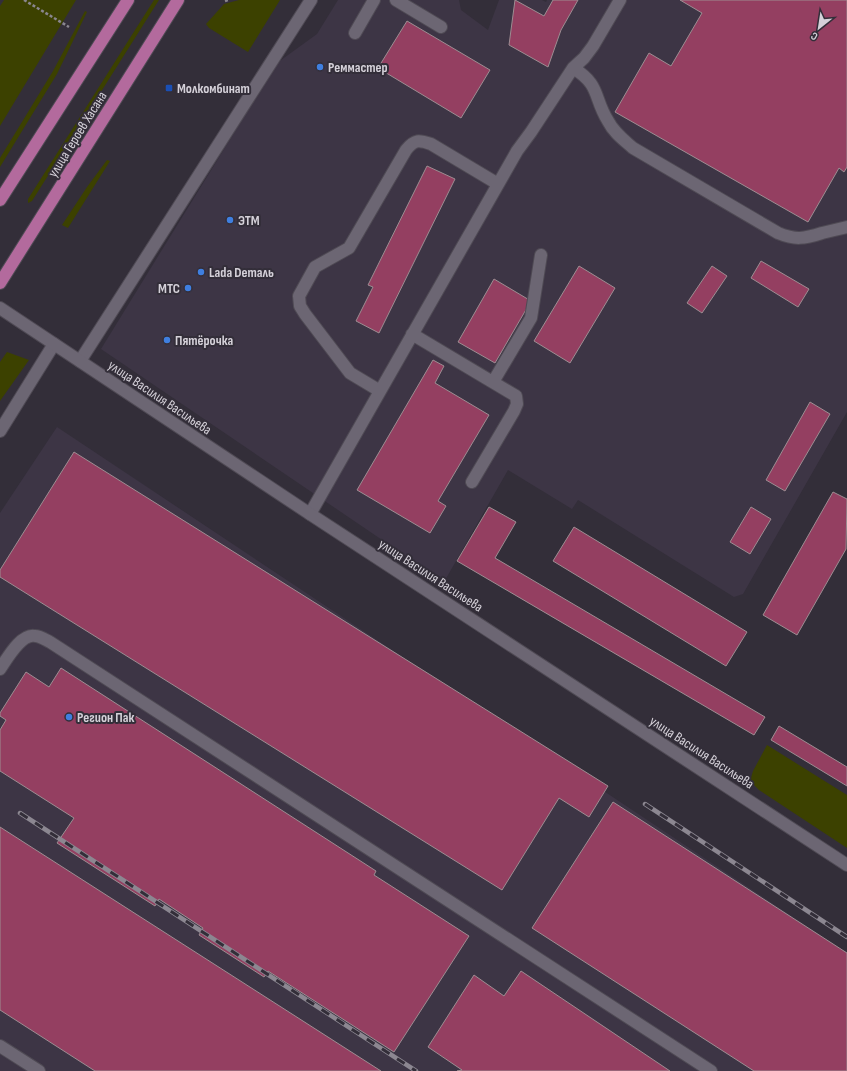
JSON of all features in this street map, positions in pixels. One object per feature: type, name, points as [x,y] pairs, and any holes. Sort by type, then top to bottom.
[{"type":"main road","name":"улица Героев Хасана","points":[[0,200],[128,0]]},
{"type":"main road","name":"улица Героев Хасана","points":[[0,283],[178,0]]},
{"type":"main road","points":[[80,361],[311,0]]},
{"type":"main road","points":[[355,33],[374,0]]},
{"type":"main road","points":[[396,0],[441,26]]},
{"type":"main road","points":[[310,514],[517,151],[573,68],[584,58],[593,46],[620,0]]},
{"type":"main road","points":[[573,68],[584,75],[591,82],[603,112],[614,131],[633,148],[789,237],[811,237],[822,233],[847,228]]},
{"type":"main road","points":[[380,391],[350,373],[305,314],[300,306],[299,296],[303,286],[315,267],[349,248],[412,142],[421,141],[430,144],[498,184]]},
{"type":"main road","points":[[493,382],[531,318],[541,255]]},
{"type":"main road","name":"улица Василия Васильева","points":[[0,308],[310,514],[847,865]]},
{"type":"main road","points":[[412,334],[516,396],[517,404],[472,482]]},
{"type":"main road","points":[[0,431],[54,344]]},
{"type":"main road","points":[[0,669],[16,647],[25,638],[35,635],[50,642],[711,1071]]},
{"type":"main road","points":[[0,1046],[39,1071]]},
{"type":"path","points":[[24,0],[69,27]]},
{"type":"shaded area","points":[[338,0],[459,0],[461,10],[488,30],[499,0],[542,0],[546,2],[547,0],[847,0],[847,412],[743,594],[734,597],[578,500],[572,509],[508,470],[444,582],[101,349],[277,63],[317,34]]},
{"type":"shaded area","points":[[57,427],[847,953],[847,1071],[0,1071],[0,513]]},
{"type":"green space","points":[[4,0],[76,0],[0,126],[0,6]]},
{"type":"green space","points":[[154,0],[159,0],[32,201],[28,203],[28,199]]},
{"type":"green space","points":[[239,0],[280,0],[248,52],[209,28],[206,24],[224,4]]},
{"type":"green space","points":[[85,11],[87,12],[57,74],[0,167],[0,158],[53,71]]},
{"type":"green space","points":[[107,160],[110,161],[68,228],[62,225],[87,187]]},
{"type":"green space","points":[[7,352],[29,360],[0,401],[0,362]]},
{"type":"green space","points":[[767,745],[847,795],[847,848],[759,790],[750,781],[753,771]]},
{"type":"building","points":[[515,0],[544,16],[553,0],[578,0],[561,30],[548,67],[509,45]]},
{"type":"building","points":[[680,0],[847,0],[847,167],[844,172],[839,168],[808,222],[615,112],[649,53],[671,66],[702,13]]},
{"type":"building","points":[[407,21],[490,70],[461,118],[378,68]]},
{"type":"building","points":[[427,166],[455,179],[379,333],[356,321],[373,287],[368,285]]},
{"type":"building","points":[[761,261],[809,289],[798,307],[751,278]]},
{"type":"building","points":[[579,266],[615,288],[570,363],[534,341]]},
{"type":"building","points":[[712,266],[727,276],[702,313],[687,303]]},
{"type":"building","points":[[494,279],[531,301],[495,363],[458,342]]},
{"type":"building","points":[[433,360],[444,366],[435,383],[489,415],[438,501],[446,506],[430,533],[357,490]]},
{"type":"building","points":[[810,402],[830,414],[785,491],[766,480]]},
{"type":"building","points":[[74,452],[608,786],[589,817],[559,798],[502,890],[0,577],[0,570]]},
{"type":"building","points":[[833,492],[847,499],[846,549],[797,635],[763,615]]},
{"type":"building","points":[[489,507],[516,522],[495,558],[765,717],[754,735],[457,561]]},
{"type":"building","points":[[751,507],[771,519],[750,554],[730,542]]},
{"type":"building","points":[[574,527],[747,632],[726,666],[553,561]]},
{"type":"building","points":[[61,668],[376,871],[374,875],[469,936],[394,1052],[268,971],[264,977],[199,935],[203,928],[159,899],[155,906],[57,843],[74,818],[0,771],[0,730],[6,720],[0,716],[0,713],[26,672],[49,687]]},
{"type":"building","points":[[779,726],[847,767],[847,786],[771,740]]},
{"type":"building","points":[[613,802],[847,953],[847,1071],[754,1071],[532,928]]},
{"type":"building","points":[[0,827],[381,1071],[95,1071],[0,1010]]},
{"type":"building","points":[[521,971],[670,1071],[457,1071],[462,1070],[428,1047],[474,975],[504,996]]},
{"type":"railway","points":[[645,804],[847,937]]},
{"type":"railway","points":[[20,813],[416,1071]]},
{"type":"place","name":"Реммастер","points":[[320,67]]},
{"type":"place","name":"Молкомбинат","points":[[169,88]]},
{"type":"place","name":"ЭТМ","points":[[230,220]]},
{"type":"place","name":"Lada Dеталь","points":[[201,272]]},
{"type":"place","name":"МТС","points":[[188,288]]},
{"type":"place","name":"Пятёрочка","points":[[167,340]]},
{"type":"place","name":"Регион Пак","points":[[69,717]]}]
